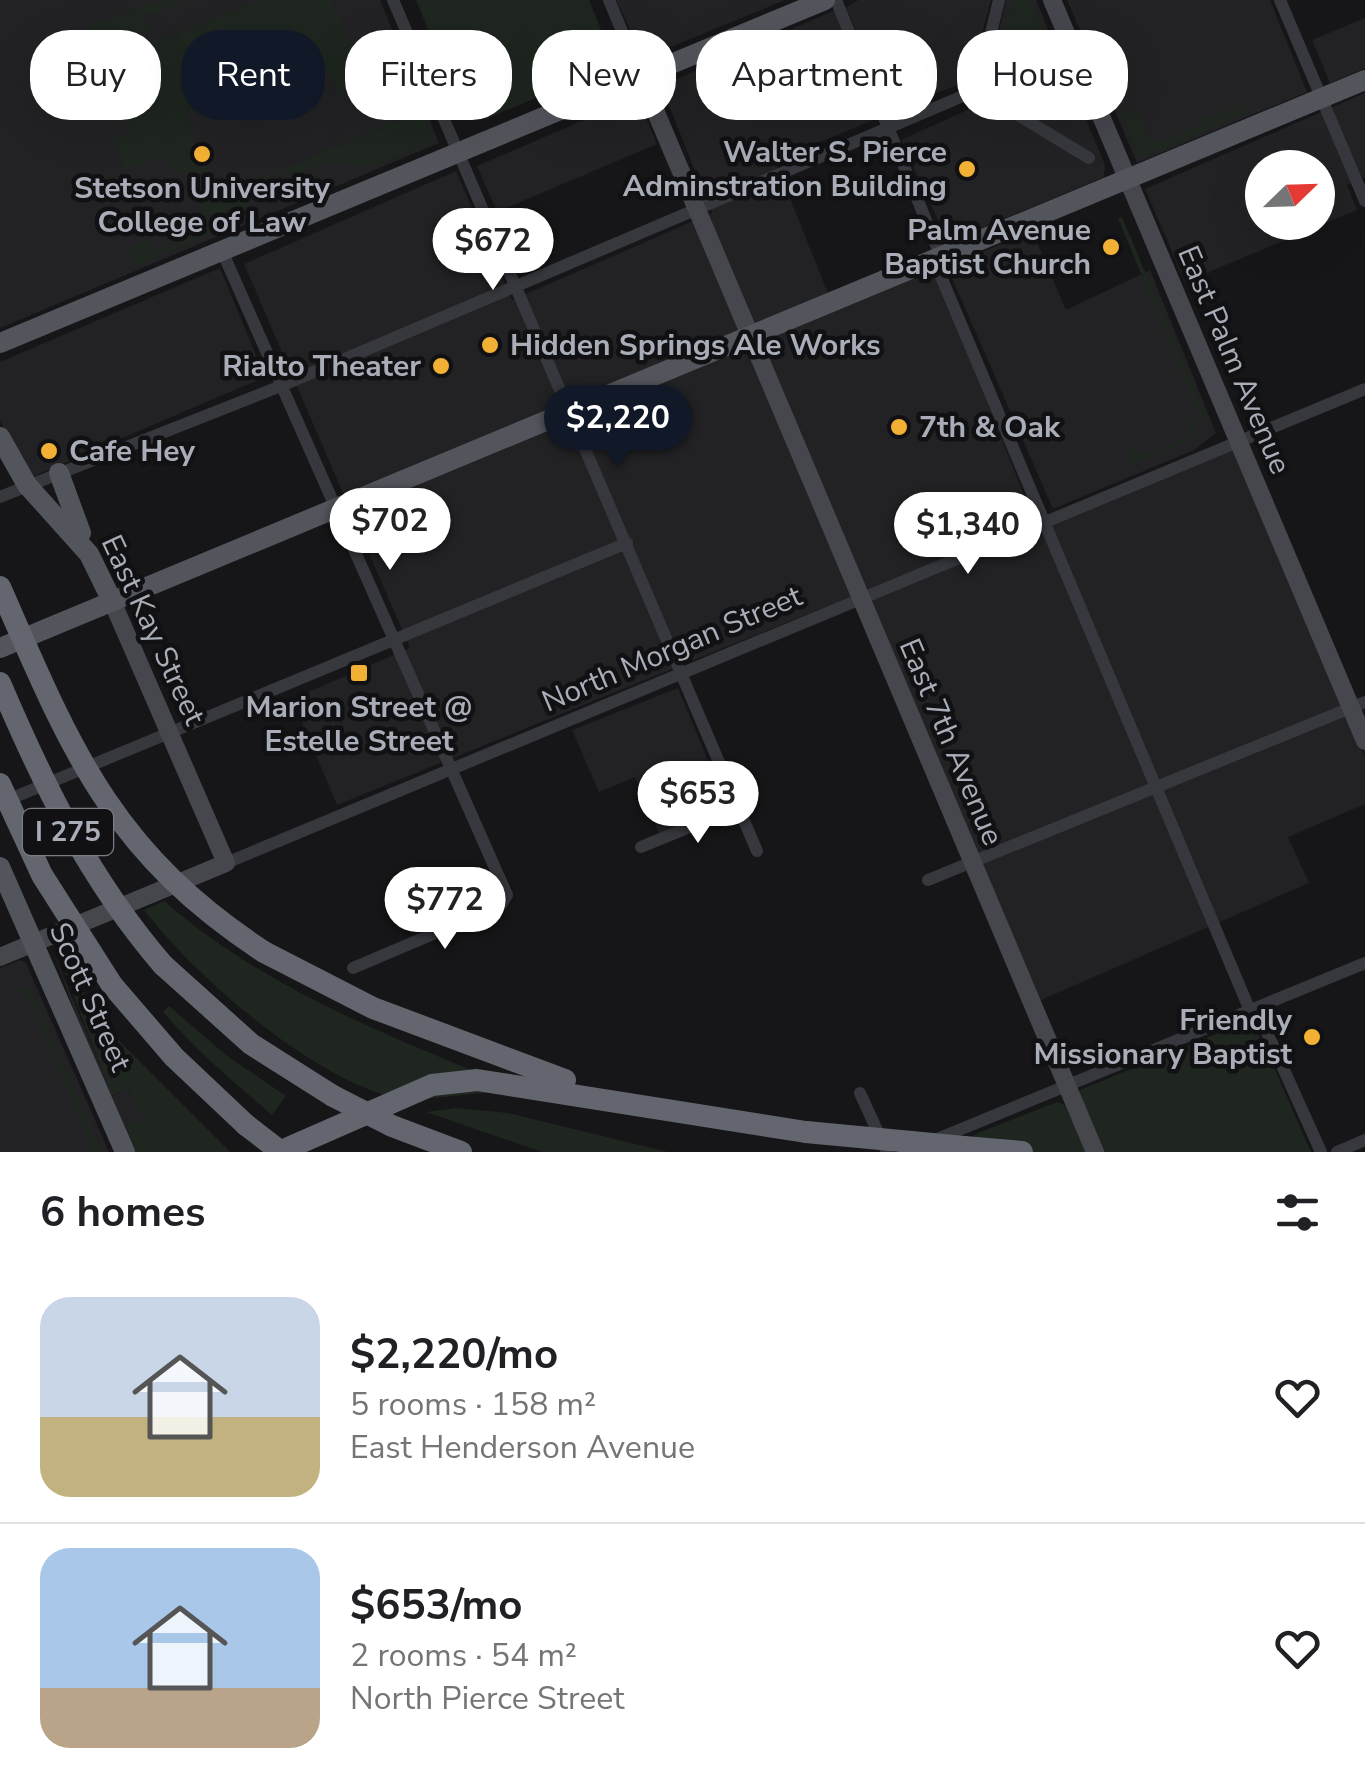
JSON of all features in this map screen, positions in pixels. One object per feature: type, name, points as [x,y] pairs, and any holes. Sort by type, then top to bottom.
[{"type":"highway","points":[[0,587],[55,716],[102,800],[176,886],[264,952],[390,1014],[545,1074],[660,1108]]},
{"type":"highway","name":"I 275","points":[[0,683],[77,848],[163,965],[251,1044],[333,1096],[392,1126],[461,1152]]},
{"type":"highway","name":"I 275","points":[[0,784],[42,874],[112,985],[174,1057],[280,1152]]},
{"type":"highway","points":[[280,1152],[412,1093],[451,1082],[504,1082],[806,1132],[1022,1152]]},
{"type":"main road","points":[[676,62],[824,0]]},
{"type":"main road","points":[[0,648],[1365,80]]},
{"type":"main road","points":[[0,343],[540,120]]},
{"type":"main road","name":"East Kay Street","points":[[0,437],[28,485],[89,554],[112,601]]},
{"type":"main road","points":[[58,473],[89,554]]},
{"type":"main road","name":"Scott Street","points":[[0,866],[125,1152]]},
{"type":"street","points":[[393,0],[756,851]]},
{"type":"street","points":[[609,0],[621,30]]},
{"type":"street","points":[[836,0],[1044,522],[1157,790],[1254,1011],[1322,1152]]},
{"type":"street","points":[[992,30],[999,0]]},
{"type":"street","name":"East Palm Avenue","points":[[1052,0],[1238,442],[1358,705],[1365,742]]},
{"type":"street","points":[[1280,0],[1365,201]]},
{"type":"street","points":[[0,497],[282,386],[957,99]]},
{"type":"street","name":"East 7th Avenue","points":[[659,120],[1095,1152]]},
{"type":"street","points":[[1026,120],[1089,158]]},
{"type":"street","points":[[222,252],[395,638],[506,901],[354,968]]},
{"type":"street","name":"North Morgan Street","points":[[0,957],[1365,389]]},
{"type":"street","points":[[0,803],[626,543]]},
{"type":"street","name":"East Kay Street","points":[[112,601],[226,863]]},
{"type":"street","points":[[928,880],[1358,705]]},
{"type":"street","points":[[641,847],[738,807]]},
{"type":"street","points":[[907,1152],[1365,964]]},
{"type":"street","points":[[860,1094],[887,1152]]},
{"type":"street","points":[[1337,1152],[1365,1140]]},
{"type":"shaded area","name":"Stetson University College of Law","points":[[0,0],[380,0],[392,30],[345,30],[345,120],[430,120],[439,143],[0,328]]},
{"type":"shaded area","points":[[160,0],[185,0],[144,17],[149,30],[84,28]]},
{"type":"shaded area","points":[[259,0],[331,0],[345,33],[345,94],[340,96],[325,69],[325,30],[187,30]]},
{"type":"shaded area","points":[[416,0],[589,0],[601,30],[532,30],[532,100],[512,108],[512,30],[428,30]]},
{"type":"shaded area","points":[[616,0],[785,0],[712,30],[696,30],[696,37],[676,45],[676,30],[630,30]]},
{"type":"shaded area","points":[[859,0],[991,0],[983,30],[957,30],[957,85],[937,93],[937,30],[856,30],[846,7]]},
{"type":"shaded area","points":[[1006,0],[1036,0],[1049,30],[999,30]]},
{"type":"shaded area","points":[[1012,0],[1031,0],[1044,30],[1005,30]]},
{"type":"shaded area","points":[[1067,0],[1270,0],[1307,92],[1137,163],[1119,120],[1128,120],[1128,30],[1080,30]]},
{"type":"shaded area","points":[[835,10],[843,30],[789,30]]},
{"type":"shaded area","points":[[1365,18],[1365,68],[1330,83],[1312,40]]},
{"type":"shaded area","points":[[181,33],[181,120],[189,120],[199,153],[219,191],[196,201],[184,173],[171,169],[163,154],[125,170],[113,140],[129,133],[124,120],[161,120],[161,41]]},
{"type":"shaded area","points":[[696,71],[696,120],[873,120],[775,161],[835,311],[933,266],[1038,530],[1234,445],[1365,757],[1365,804],[1288,837],[1309,883],[1034,1003],[862,592],[337,805],[292,699],[410,648],[244,264],[456,171],[512,300],[712,213],[675,120],[676,79]]},
{"type":"shaded area","points":[[1238,92],[1246,113],[1140,158],[1124,120],[1128,120],[1128,111],[1136,108],[1152,145],[1200,125],[1199,119],[1240,105]]},
{"type":"shaded area","points":[[1365,93],[1365,177],[1347,185],[1357,210],[1335,219],[1335,150],[1245,150],[1245,240],[1285,240],[1185,282],[1145,189]]},
{"type":"shaded area","points":[[957,115],[957,120],[1086,120],[1105,165],[1104,177],[948,242],[901,140]]},
{"type":"shaded area","points":[[398,120],[426,120],[435,141],[373,167],[331,162],[290,177],[283,169]]},
{"type":"shaded area","points":[[584,120],[647,120],[657,144],[497,212],[477,166]]},
{"type":"shaded area","points":[[275,172],[276,183],[255,194],[237,223],[134,267],[129,249],[150,237],[156,252],[197,232],[192,219],[201,213],[198,206]]},
{"type":"shaded area","points":[[1122,217],[1206,418],[1193,424],[1198,436],[1131,465],[1133,448],[1137,447],[1142,456],[1192,435],[1188,422],[1200,416],[1118,218]]},
{"type":"shaded area","points":[[1032,231],[1066,310],[1150,270],[1216,433],[1194,450],[1053,509],[952,278],[952,265]]},
{"type":"shaded area","points":[[220,268],[265,377],[27,479],[0,420],[0,362]]},
{"type":"shaded area","points":[[678,688],[731,816],[663,842],[635,777],[599,792],[572,730]]},
{"type":"shaded area","points":[[164,901],[246,962],[290,987],[381,1032],[522,1091],[403,1099],[359,1085],[325,1068],[290,1046],[223,993],[166,936],[144,910]]},
{"type":"shaded area","points":[[52,949],[113,1096],[128,1089],[145,1121],[125,1125],[137,1152],[133,1152],[91,1057]]},
{"type":"shaded area","points":[[21,960],[26,963],[109,1152],[0,1152],[0,968]]},
{"type":"shaded area","points":[[61,962],[121,1043],[230,1152],[137,1152],[125,1125],[145,1120],[128,1089],[112,1096]]},
{"type":"shaded area","points":[[21,986],[29,988],[101,1152],[94,1152],[26,991],[18,993]]},
{"type":"shaded area","points":[[169,1006],[226,1055],[286,1096],[272,1115],[176,1027],[163,1012]]},
{"type":"shaded area","points":[[1248,1021],[1263,1042],[1311,1152],[1102,1152],[1077,1094],[1080,1090]]},
{"type":"shaded area","points":[[1057,1102],[1065,1105],[1086,1152],[948,1152],[978,1133]]},
{"type":"shaded area","points":[[457,1108],[508,1113],[668,1152],[542,1152],[426,1112]]},
{"type":"place","name":"Stetson University College of Law","points":[[202,154]]},
{"type":"place","name":"Walter S. Pierce Adminstration Building","points":[[967,169]]},
{"type":"place","name":"Palm Avenue Baptist Church","points":[[1111,247]]},
{"type":"place","name":"Hidden Springs Ale Works","points":[[490,345]]},
{"type":"place","name":"Rialto Theater","points":[[441,366]]},
{"type":"place","name":"7th & Oak","points":[[899,427]]},
{"type":"place","name":"Cafe Hey","points":[[49,451]]},
{"type":"place","name":"Marion Street @ Estelle Street","points":[[359,673]]},
{"type":"place","name":"Friendly Missionary Baptist","points":[[1312,1037]]}]
